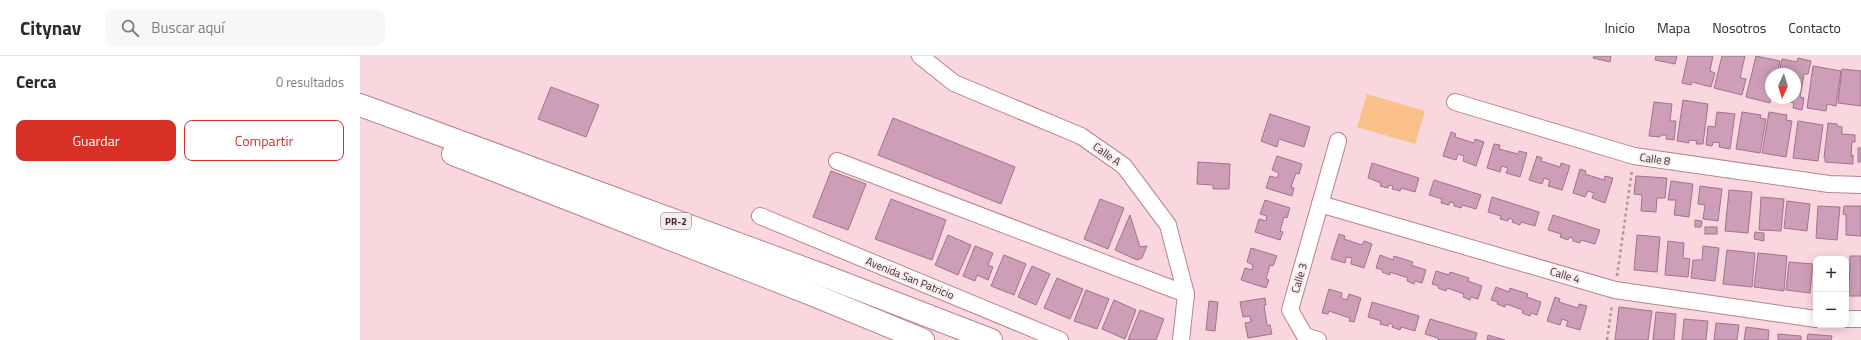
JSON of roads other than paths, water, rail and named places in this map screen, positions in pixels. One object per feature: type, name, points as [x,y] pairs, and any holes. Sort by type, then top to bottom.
[{"type":"main road","name":"PR-2","points":[[360,105],[810,270],[991,340]]},
{"type":"main road","name":"PR-2","points":[[360,109],[470,162],[811,294],[923,340]]},
{"type":"street","name":"Calle A","points":[[920,56],[954,83],[1081,136],[1124,166],[1168,225],[1186,294],[1181,340]]},
{"type":"street","name":"Calle 8","points":[[1455,102],[1634,156],[1829,184],[1861,185]]},
{"type":"street","name":"Calle 3","points":[[1318,340],[1305,336],[1290,310],[1338,141]]},
{"type":"street","points":[[837,161],[1186,294]]},
{"type":"street","name":"Calle 4","points":[[1320,204],[1614,290],[1813,319]]},
{"type":"street","name":"Avenida San Patricio","points":[[760,216],[1060,340]]},
{"type":"street","points":[[1849,319],[1861,318]]}]
